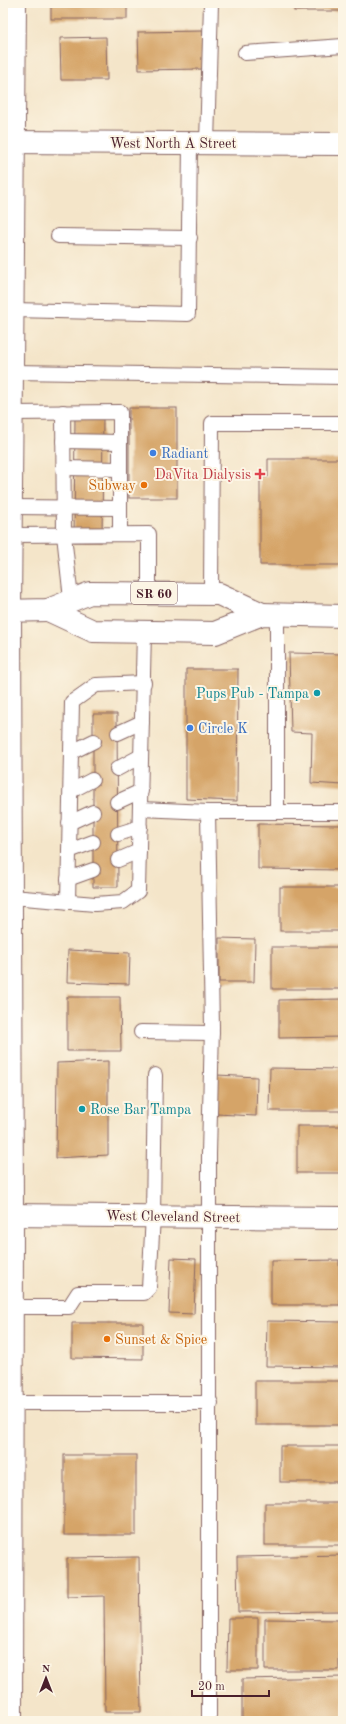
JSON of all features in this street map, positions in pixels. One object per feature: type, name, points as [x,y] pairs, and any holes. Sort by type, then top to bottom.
[{"type":"main road","points":[[11,1721],[12,1403],[7,1366],[12,1307],[8,1215],[8,1069],[12,897],[7,807],[7,611],[12,507],[9,426],[13,372],[9,142],[15,3]]},
{"type":"main road","name":"West North A Street","points":[[9,142],[343,144]]},
{"type":"main road","name":"SR 60","points":[[7,611],[48,610],[71,599],[90,593],[218,594],[270,614],[343,616]]},
{"type":"main road","name":"SR 60","points":[[48,610],[93,631],[216,633],[270,614]]},
{"type":"main road","name":"West Cleveland Street","points":[[8,1215],[343,1218]]},
{"type":"lane","points":[[13,310],[188,314],[190,238],[211,3]]},
{"type":"lane","points":[[245,53],[343,46]]},
{"type":"lane","points":[[58,236],[190,238]]},
{"type":"lane","points":[[13,372],[343,377]]},
{"type":"lane","points":[[63,412],[64,535],[71,599]]},
{"type":"lane","points":[[9,426],[63,412],[120,412],[120,534]]},
{"type":"lane","points":[[211,594],[212,423],[343,423]]},
{"type":"lane","points":[[63,441],[120,442]]},
{"type":"lane","points":[[63,468],[120,469]]},
{"type":"lane","points":[[12,507],[120,508]]},
{"type":"lane","points":[[11,535],[149,534],[149,593]]},
{"type":"lane","points":[[270,614],[277,811]]},
{"type":"lane","points":[[12,897],[94,904],[123,902],[138,891],[144,631]]},
{"type":"lane","points":[[68,902],[72,702],[96,685],[144,683]]},
{"type":"lane","points":[[118,733],[142,722]]},
{"type":"lane","points":[[72,752],[94,741]]},
{"type":"lane","points":[[117,769],[141,756]]},
{"type":"lane","points":[[71,792],[92,780]]},
{"type":"lane","points":[[117,802],[140,792]]},
{"type":"lane","points":[[141,809],[208,812],[343,812]]},
{"type":"lane","points":[[69,823],[93,812]]},
{"type":"lane","points":[[208,812],[212,1033],[209,1154],[209,1721]]},
{"type":"lane","points":[[118,834],[140,827]]},
{"type":"lane","points":[[69,851],[93,842]]},
{"type":"lane","points":[[118,860],[139,851]]},
{"type":"lane","points":[[68,879],[93,870]]},
{"type":"lane","points":[[141,1032],[212,1033]]},
{"type":"lane","points":[[12,1307],[69,1307],[78,1293],[144,1293],[149,1288],[153,1216],[155,1075]]},
{"type":"lane","points":[[12,1403],[210,1403]]},
{"type":"building","points":[[51,3],[127,3],[127,19],[51,19]]},
{"type":"building","points":[[294,3],[343,3],[343,11],[294,11]]},
{"type":"building","points":[[203,31],[203,69],[139,70],[138,32]]},
{"type":"building","points":[[106,37],[107,80],[61,80],[60,38]]},
{"type":"building","name":"Radiant","points":[[129,408],[177,408],[177,498],[129,498]]},
{"type":"building","points":[[75,414],[103,414],[102,542],[74,542]]},
{"type":"building","points":[[268,459],[343,459],[343,565],[260,565],[260,477],[268,477]]},
{"type":"building","name":"Pups Pub - Tampa","points":[[289,653],[343,654],[343,785],[311,783],[312,733],[291,732]]},
{"type":"building","points":[[186,669],[238,669],[237,801],[186,799]]},
{"type":"building","points":[[93,714],[117,714],[118,887],[93,887]]},
{"type":"building","points":[[258,824],[343,825],[343,870],[258,869]]},
{"type":"building","points":[[280,887],[343,887],[343,931],[280,931]]},
{"type":"building","points":[[219,938],[255,939],[254,982],[219,982]]},
{"type":"building","points":[[272,947],[343,947],[343,989],[272,989]]},
{"type":"building","points":[[68,950],[130,953],[129,984],[67,982]]},
{"type":"building","points":[[67,997],[120,997],[121,1051],[67,1051]]},
{"type":"building","points":[[343,999],[343,1037],[279,1038],[279,1000]]},
{"type":"building","name":"Rose Bar Tampa","points":[[108,1061],[108,1155],[56,1158],[57,1063]]},
{"type":"building","points":[[270,1068],[343,1069],[343,1111],[269,1111]]},
{"type":"building","points":[[217,1075],[257,1077],[256,1116],[216,1114]]},
{"type":"building","points":[[297,1126],[342,1126],[342,1173],[297,1173]]},
{"type":"building","points":[[171,1258],[196,1259],[194,1314],[169,1313]]},
{"type":"building","points":[[339,1260],[340,1305],[271,1305],[271,1261]]},
{"type":"building","points":[[267,1321],[343,1322],[343,1367],[266,1366]]},
{"type":"building","points":[[72,1323],[143,1323],[143,1359],[72,1358]]},
{"type":"building","points":[[255,1381],[343,1381],[343,1425],[255,1425]]},
{"type":"building","points":[[280,1446],[343,1446],[343,1482],[280,1482]]},
{"type":"building","points":[[64,1455],[136,1455],[136,1535],[64,1535]]},
{"type":"building","points":[[265,1503],[343,1503],[343,1545],[265,1545]]},
{"type":"building","points":[[343,1555],[343,1611],[238,1612],[237,1557]]},
{"type":"building","points":[[139,1557],[141,1712],[105,1712],[104,1596],[67,1597],[67,1558]]},
{"type":"building","points":[[228,1618],[258,1618],[258,1670],[227,1670]]},
{"type":"building","points":[[265,1619],[339,1620],[339,1670],[265,1670]]},
{"type":"building","points":[[343,1677],[343,1721],[242,1721],[242,1679]]},
{"type":"place","name":"Radiant","points":[[153,453]]},
{"type":"place","name":"DaVita Dialysis","points":[[260,474]]},
{"type":"place","name":"Subway","points":[[144,485]]},
{"type":"place","name":"Pups Pub - Tampa","points":[[317,693]]},
{"type":"place","name":"Circle K","points":[[190,728]]},
{"type":"place","name":"Rose Bar Tampa","points":[[82,1109]]},
{"type":"place","name":"Sunset & Spice","points":[[107,1339]]}]
